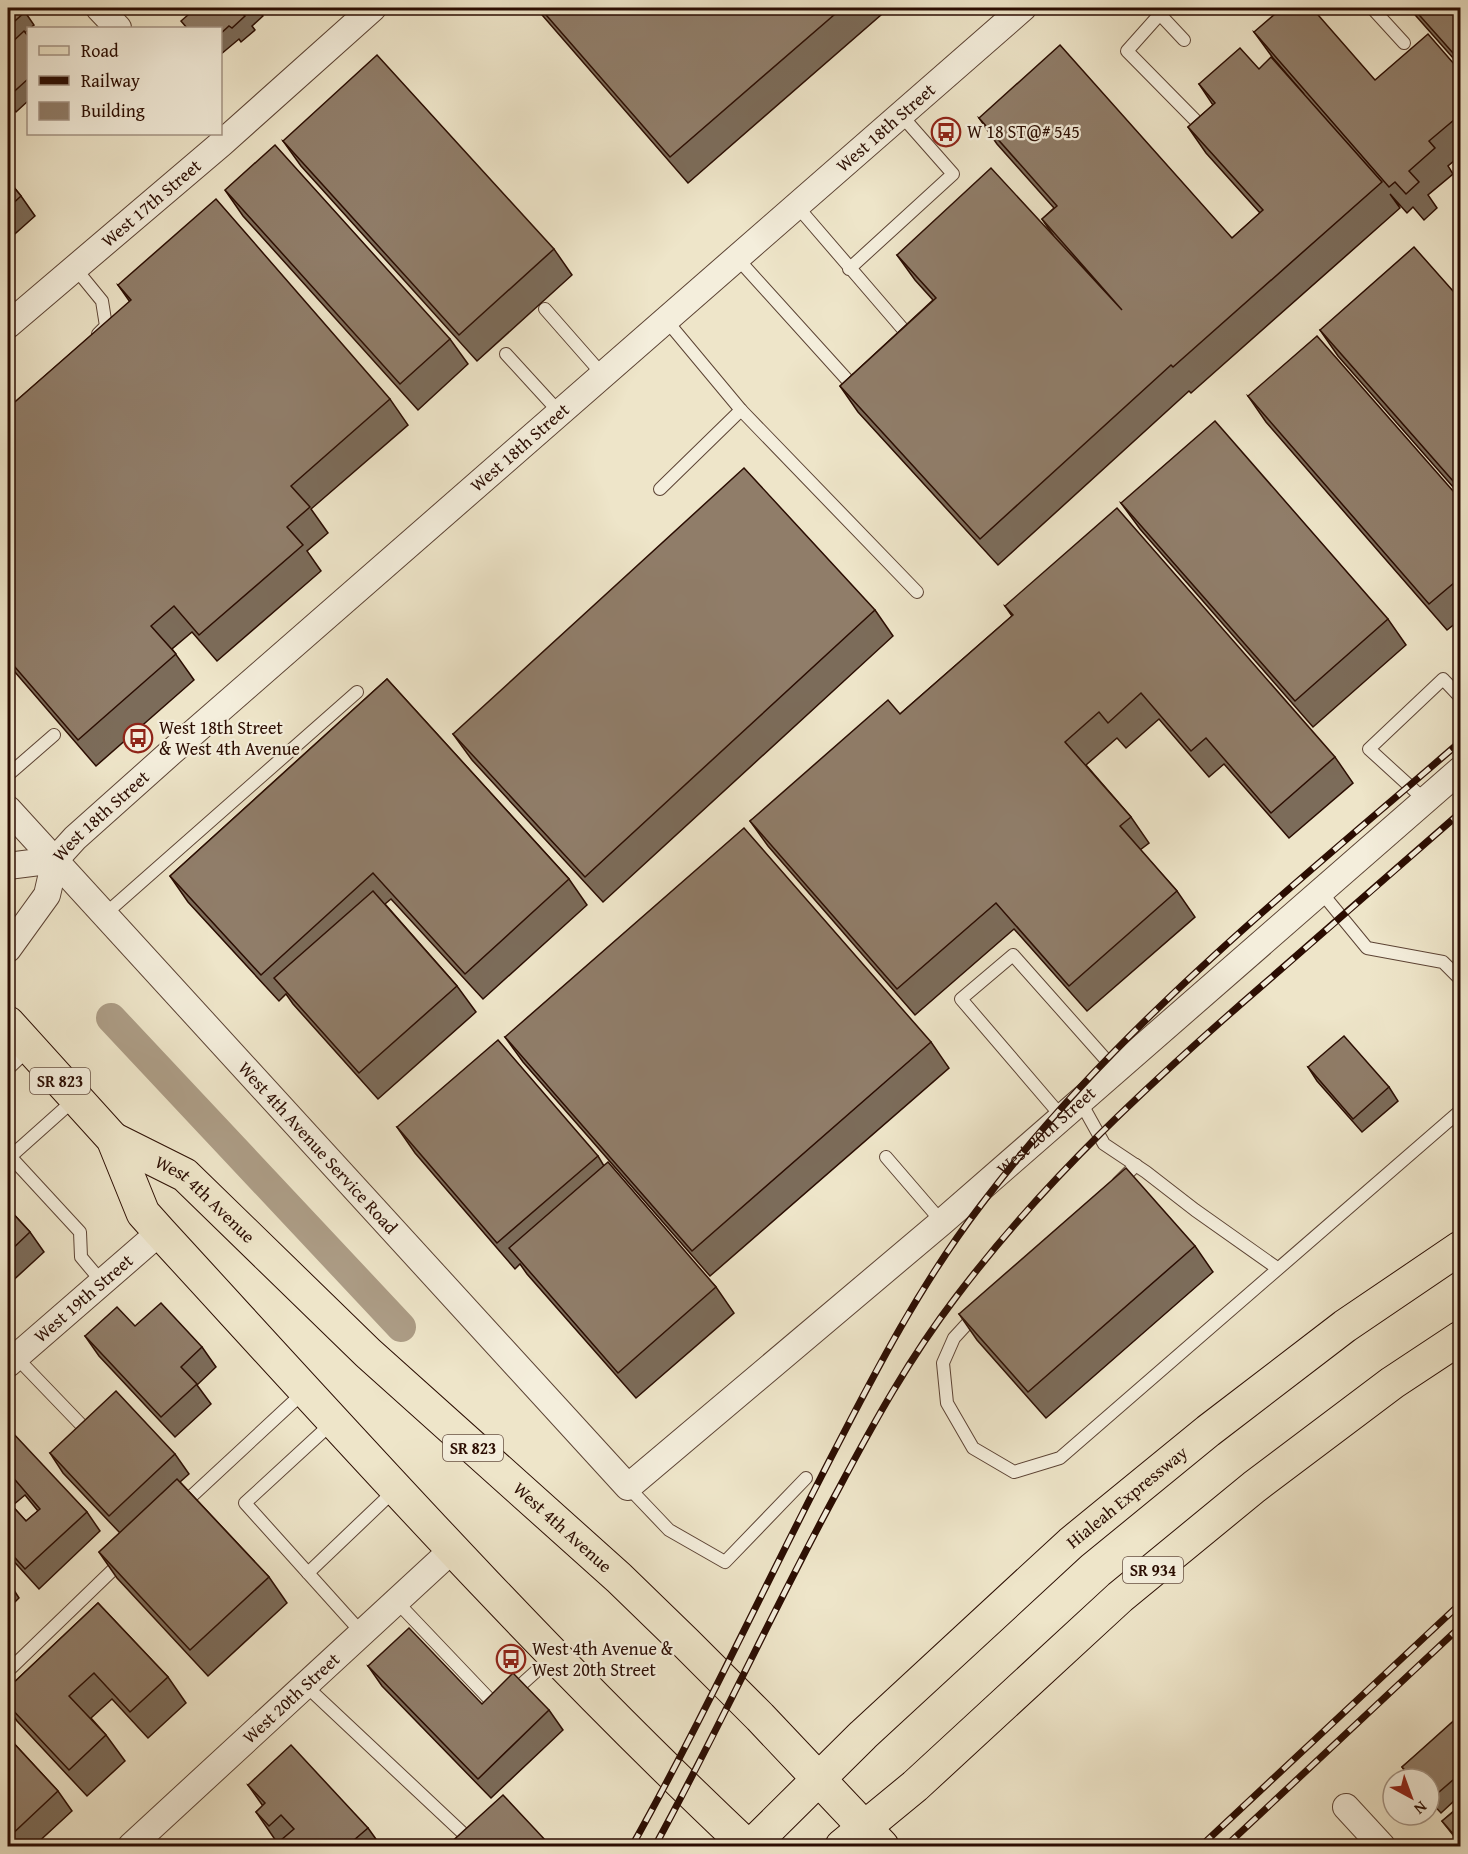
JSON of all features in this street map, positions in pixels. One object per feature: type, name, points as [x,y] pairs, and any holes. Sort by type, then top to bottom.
[{"type":"main road","name":"West 4th Avenue","points":[[8,1023],[19,1058],[76,1098],[113,1139],[143,1213],[160,1232],[452,1550],[554,1656],[749,1846]]},
{"type":"main road","name":"West 4th Avenue","points":[[113,1139],[185,1175],[368,1353],[619,1578],[760,1717],[818,1779],[863,1840]]},
{"type":"main road","name":"Hialeah Expressway","points":[[749,1846],[980,1625],[1071,1543],[1208,1431],[1345,1326],[1461,1248]]},
{"type":"main road","name":"SR 934","points":[[863,1840],[915,1786],[1120,1597],[1254,1487],[1392,1383],[1461,1338]]},
{"type":"street","points":[[99,8],[117,27]]},
{"type":"street","name":"West 17th Street","points":[[222,135],[373,8]]},
{"type":"street","name":"West 18th Street","points":[[8,866],[55,860],[75,838],[161,762],[1023,8]]},
{"type":"street","name":"West 17th Street","points":[[8,325],[75,268],[218,138]]},
{"type":"street","name":"West 20th Street","points":[[628,1487],[942,1222],[1461,770]]},
{"type":"street","name":"West 4th Avenue Service Road","points":[[8,809],[628,1487]]},
{"type":"street","points":[[8,949],[47,895],[55,860]]},
{"type":"street","name":"West 19th Street","points":[[11,1360],[160,1232]]},
{"type":"street","name":"West 20th Street","points":[[131,1846],[452,1550]]},
{"type":"street","points":[[1346,1807],[1382,1846]]},
{"type":"lane","points":[[1372,8],[1404,43]]},
{"type":"lane","points":[[1184,40],[1157,11],[1127,51],[1197,122]]},
{"type":"lane","points":[[849,269],[952,174],[901,115]]},
{"type":"lane","points":[[796,205],[908,335],[892,349]]},
{"type":"lane","points":[[737,258],[851,384],[867,370]]},
{"type":"lane","points":[[75,268],[102,301],[106,326],[89,342]]},
{"type":"lane","points":[[545,309],[603,375]]},
{"type":"lane","points":[[666,320],[741,410],[917,592]]},
{"type":"lane","points":[[506,354],[560,413]]},
{"type":"lane","points":[[660,489],[741,410]]},
{"type":"lane","points":[[1426,801],[1370,749],[1443,679],[1461,697]]},
{"type":"lane","points":[[104,915],[357,692]]},
{"type":"lane","points":[[8,775],[54,735]]},
{"type":"lane","points":[[1321,892],[1367,948],[1443,962],[1461,978]]},
{"type":"lane","points":[[1116,1071],[1013,955],[961,999],[1104,1144],[1277,1268]]},
{"type":"lane","points":[[76,1098],[9,1156],[80,1232],[81,1257],[102,1282]]},
{"type":"lane","points":[[985,1306],[954,1338],[943,1363],[947,1403],[973,1448],[1014,1472],[1059,1458],[1461,1111]]},
{"type":"lane","points":[[886,1157],[942,1222]]},
{"type":"lane","points":[[1113,1189],[1136,1165]]},
{"type":"lane","points":[[11,1360],[91,1435]]},
{"type":"lane","points":[[172,1515],[306,1390]]},
{"type":"lane","points":[[334,1421],[245,1503],[362,1633]]},
{"type":"lane","points":[[628,1487],[669,1530],[725,1562],[806,1478]]},
{"type":"lane","points":[[308,1572],[396,1489]]},
{"type":"lane","points":[[8,1671],[130,1553]]},
{"type":"lane","points":[[396,1601],[496,1706],[554,1656]]},
{"type":"lane","points":[[305,1685],[468,1838],[459,1846]]},
{"type":"building","points":[[8,8],[21,8],[25,12],[8,27]]},
{"type":"building","points":[[196,8],[248,8],[242,13],[245,16],[232,28],[229,26],[222,32],[222,27],[186,27],[181,21]]},
{"type":"building","points":[[540,8],[842,8],[670,157]]},
{"type":"building","points":[[1282,8],[1312,8],[1375,80],[1428,34],[1461,72],[1461,114],[1429,141],[1435,148],[1409,171],[1419,182],[1406,194],[1395,182],[1389,187],[1254,32]]},
{"type":"building","points":[[1413,8],[1461,8],[1461,62]]},
{"type":"building","points":[[24,31],[27,35],[27,80],[8,97],[8,46]]},
{"type":"building","points":[[1060,45],[1232,238],[1263,210],[1188,127],[1215,103],[1199,84],[1240,48],[1259,69],[1271,57],[1382,182],[1173,367],[1171,365],[980,539],[840,386],[936,298],[897,255],[991,168],[1122,310],[1042,219],[1057,206],[979,118]]},
{"type":"building","points":[[377,55],[554,249],[459,335],[283,141]]},
{"type":"building","points":[[275,145],[450,339],[400,384],[225,190]]},
{"type":"building","points":[[8,180],[21,196],[8,208]]},
{"type":"building","points":[[216,199],[390,399],[291,486],[310,507],[287,527],[303,545],[199,635],[174,606],[151,626],[176,654],[78,740],[8,659],[8,408],[131,300],[118,285]]},
{"type":"building","points":[[1414,247],[1461,300],[1461,490],[1320,330]]},
{"type":"building","points":[[1317,336],[1461,500],[1461,577],[1429,604],[1248,396]]},
{"type":"building","points":[[1215,421],[1388,619],[1295,701],[1121,503]]},
{"type":"building","points":[[744,468],[875,610],[585,877],[453,734]]},
{"type":"building","points":[[1117,508],[1335,757],[1271,813],[1206,738],[1191,751],[1141,693],[1108,723],[1099,712],[1065,742],[1131,817],[1120,826],[1177,891],[1069,986],[996,903],[897,989],[750,821],[888,700],[900,714],[1013,615],[1005,606]]},
{"type":"building","points":[[387,679],[569,879],[465,974],[373,873],[261,975],[170,876]]},
{"type":"building","points":[[744,828],[931,1042],[692,1251],[505,1037]]},
{"type":"building","points":[[373,891],[457,986],[359,1073],[274,978]]},
{"type":"building","points":[[1344,1036],[1389,1087],[1353,1119],[1308,1067]]},
{"type":"building","points":[[498,1040],[598,1156],[497,1243],[397,1127]]},
{"type":"building","points":[[608,1162],[716,1287],[618,1373],[509,1248]]},
{"type":"building","points":[[1126,1168],[1195,1246],[1028,1392],[959,1314]]},
{"type":"building","points":[[8,1208],[30,1232],[8,1253]]},
{"type":"building","points":[[161,1303],[202,1347],[181,1367],[197,1384],[161,1417],[85,1336],[117,1307],[135,1326]]},
{"type":"building","points":[[116,1391],[175,1454],[109,1516],[50,1453]]},
{"type":"building","points":[[11,1431],[87,1512],[25,1569],[8,1550],[8,1501],[26,1521],[40,1509],[11,1475],[8,1478],[8,1434]]},
{"type":"building","points":[[177,1479],[269,1577],[190,1650],[99,1552]]},
{"type":"building","points":[[98,1603],[168,1677],[130,1712],[94,1673],[69,1696],[106,1735],[69,1770],[8,1705],[8,1688]]},
{"type":"building","points":[[409,1628],[482,1704],[513,1673],[549,1710],[478,1779],[368,1666]]},
{"type":"building","points":[[1459,1716],[1461,1717],[1461,1773],[1441,1790],[1441,1767],[1402,1767]]},
{"type":"building","points":[[8,1737],[58,1791],[8,1838],[8,1790],[13,1785],[8,1779]]},
{"type":"building","points":[[291,1745],[368,1828],[347,1846],[274,1846],[294,1829],[281,1815],[269,1826],[256,1812],[265,1803],[248,1785]]},
{"type":"building","points":[[503,1795],[548,1843],[546,1846],[447,1846]]},
{"type":"building","points":[[1461,1795],[1461,1843],[1442,1821],[1458,1808],[1453,1802]]},
{"type":"waterway","points":[[111,1018],[401,1327]]},
{"type":"railway","points":[[632,1846],[681,1755],[876,1372],[936,1269],[981,1205],[1033,1140],[1148,1018],[1271,905],[1460,742]]},
{"type":"railway","points":[[655,1846],[702,1758],[814,1534],[865,1440],[908,1367],[956,1297],[990,1254],[1063,1171],[1141,1094],[1460,813]]},
{"type":"railway","points":[[1201,1846],[1460,1604]]},
{"type":"railway","points":[[1226,1846],[1460,1627]]},
{"type":"place","name":"W 18 ST@# 545","points":[[946,132]]},
{"type":"place","name":"West 18th Street & West 4th Avenue","points":[[138,738]]},
{"type":"place","name":"West 4th Avenue & West 20th Street","points":[[511,1659]]}]
